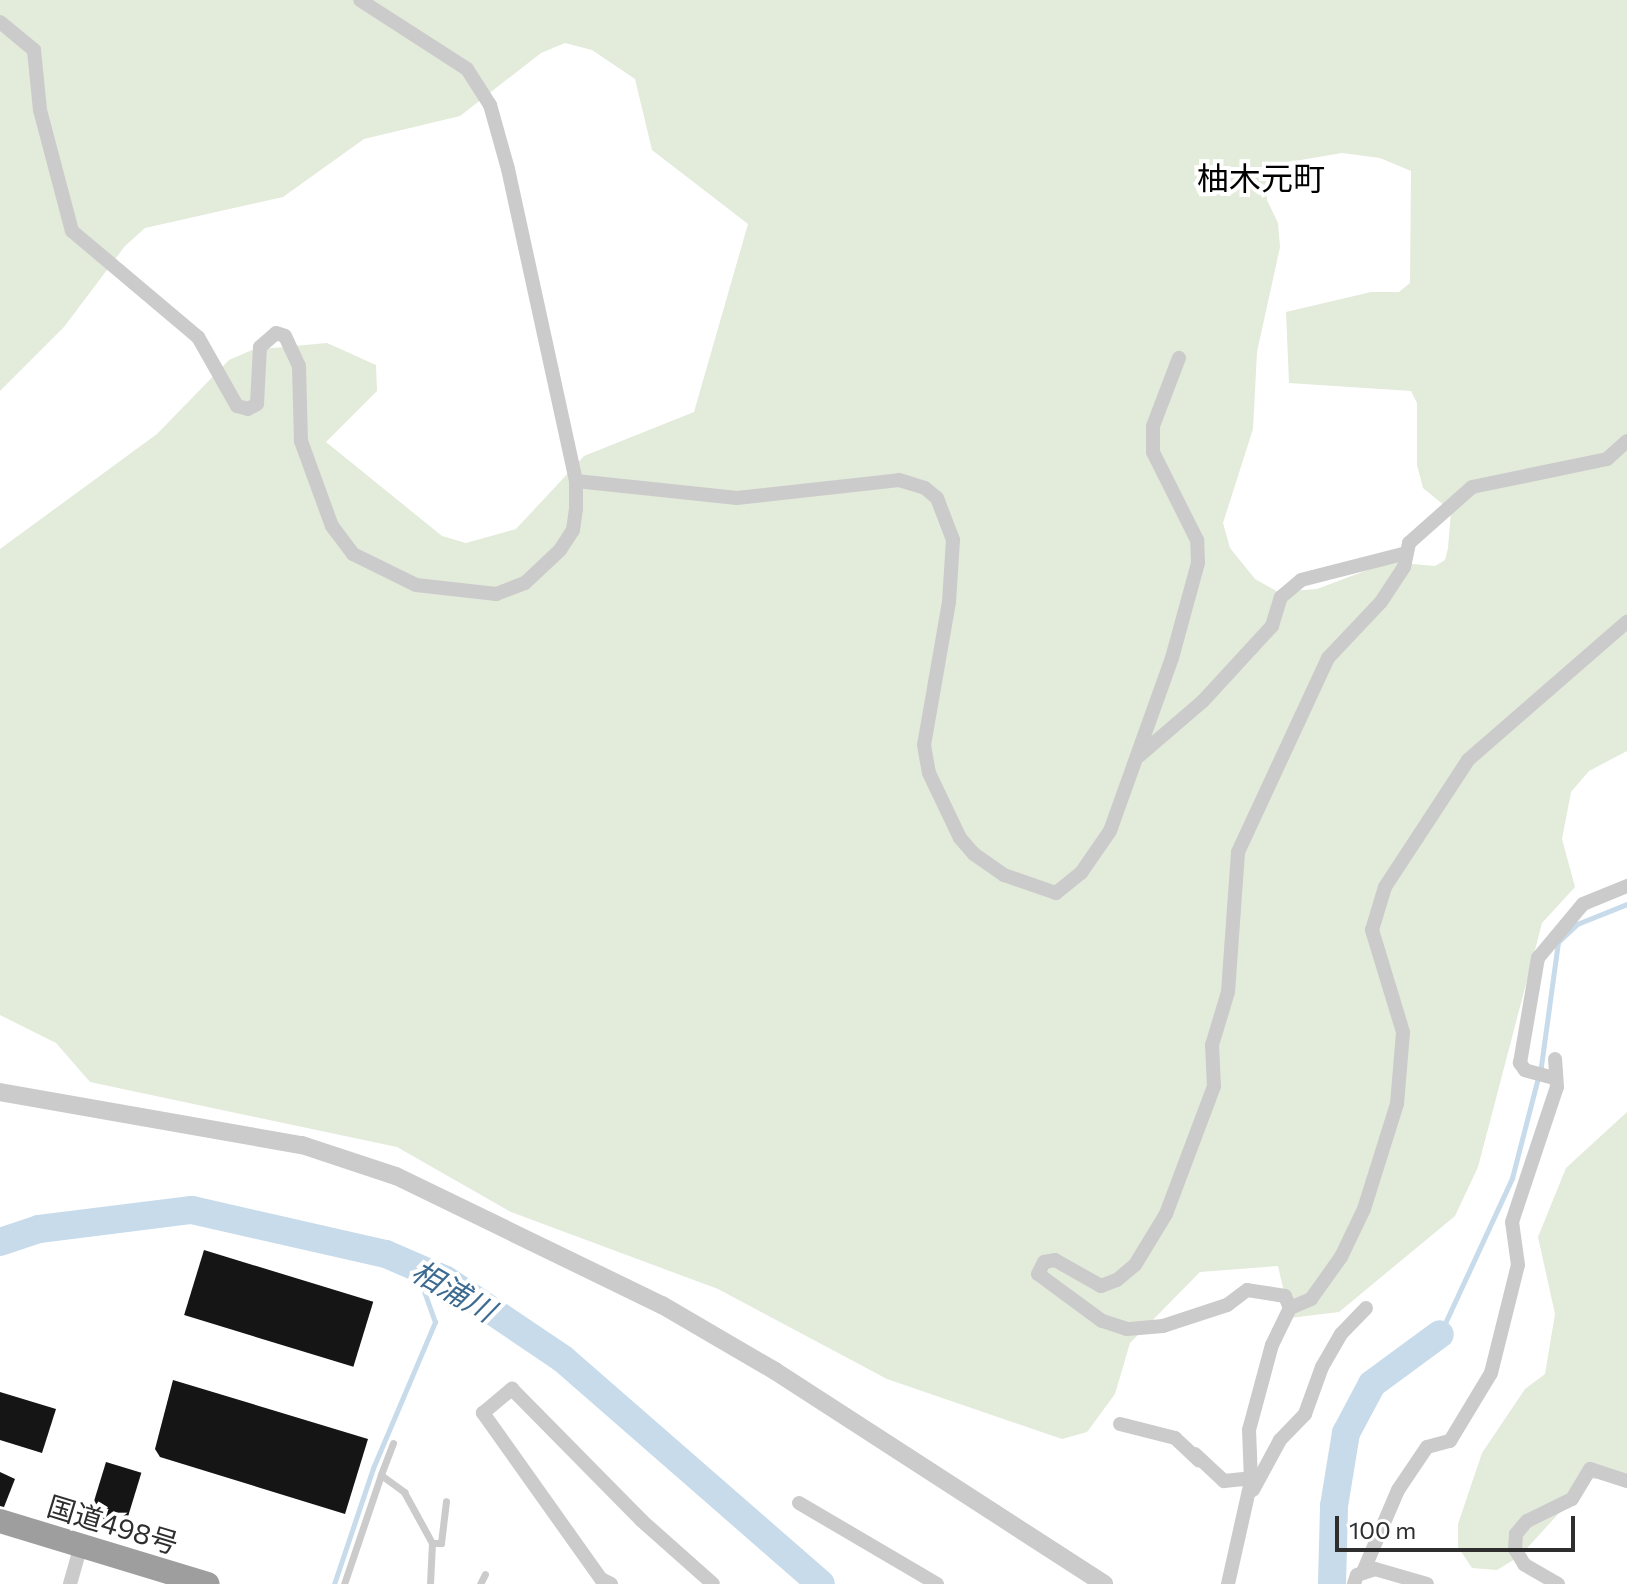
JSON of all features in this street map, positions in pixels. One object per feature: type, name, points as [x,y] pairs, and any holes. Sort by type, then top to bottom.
[{"type":"highway","name":"国道498号","points":[[0,1521],[208,1584]]},
{"type":"street","points":[[0,22],[34,50],[40,110],[72,231],[198,337],[237,406],[248,409],[257,404],[260,347],[266,337],[285,336],[293,345],[301,441],[332,526],[353,554],[416,585],[496,594],[525,583],[560,550],[573,530],[576,481],[490,105],[467,69],[360,0]]},
{"type":"street","points":[[576,481],[737,498],[899,480],[925,488],[937,498],[948,514],[953,540],[949,602],[924,745],[929,773],[960,838],[1004,875],[1056,893],[1065,888],[1110,831],[1139,757],[1198,563],[1197,540],[1153,452],[1153,426],[1179,358]]},
{"type":"street","points":[[1290,1308],[1285,1296],[1247,1290],[1227,1305],[1163,1326],[1127,1329],[1102,1321],[1038,1274],[1044,1262],[1055,1260],[1101,1286],[1117,1280],[1135,1265],[1166,1214],[1214,1086],[1212,1045],[1228,992],[1238,852],[1328,658],[1381,602],[1404,567],[1409,543],[1472,487],[1607,459],[1627,441]]},
{"type":"street","points":[[1139,757],[1203,701],[1272,626],[1281,597],[1301,580],[1407,553]]},
{"type":"street","points":[[1228,1584],[1251,1478],[1249,1430],[1272,1345],[1290,1308],[1311,1299],[1341,1257],[1364,1209],[1397,1104],[1403,1032],[1372,930],[1385,887],[1468,760],[1627,622]]},
{"type":"street","points":[[1552,1078],[1529,1071],[1520,1063],[1538,958],[1583,904],[1627,886]]},
{"type":"street","points":[[1358,1578],[1398,1490],[1427,1447],[1450,1441],[1491,1373],[1518,1265],[1512,1222],[1557,1087],[1552,1078],[1555,1059]]},
{"type":"street","points":[[0,1092],[302,1145],[396,1176],[662,1305],[775,1371],[1104,1584]]},
{"type":"street","points":[[1247,1501],[1280,1440],[1305,1414],[1322,1367],[1341,1334],[1366,1308]]},
{"type":"street","points":[[611,1584],[601,1579],[483,1413],[512,1389],[641,1520],[713,1584]]},
{"type":"street","points":[[1120,1424],[1175,1438],[1224,1481],[1251,1478]]},
{"type":"street","points":[[1184,1436],[1199,1460]]},
{"type":"street","points":[[1558,1584],[1524,1564],[1515,1549],[1516,1534],[1527,1521],[1572,1499],[1590,1469],[1627,1481]]},
{"type":"street","points":[[799,1503],[937,1584]]},
{"type":"street","points":[[70,1584],[81,1545]]},
{"type":"street","points":[[1358,1578],[1375,1569],[1427,1584]]},
{"type":"lane","points":[[344,1584],[393,1443]]},
{"type":"lane","points":[[381,1475],[404,1492],[432,1543],[430,1584]]},
{"type":"lane","points":[[432,1543],[441,1543],[446,1501]]},
{"type":"lane","points":[[480,1584],[485,1574]]},
{"type":"green space","points":[[0,0],[1627,0],[1627,751],[1589,771],[1571,792],[1562,839],[1575,887],[1542,923],[1478,1167],[1455,1216],[1339,1312],[1290,1318],[1278,1266],[1200,1272],[1130,1343],[1115,1394],[1087,1432],[1062,1439],[887,1379],[718,1289],[511,1212],[397,1147],[90,1082],[56,1043],[0,1015],[0,549],[157,434],[229,360],[252,350],[327,343],[376,365],[377,391],[326,442],[442,536],[466,543],[516,529],[584,456],[694,412],[748,224],[652,150],[635,79],[592,50],[565,43],[541,53],[460,116],[364,139],[283,197],[145,228],[125,246],[64,327],[0,391]],"holes":[[[1342,153],[1380,158],[1411,171],[1410,283],[1399,292],[1371,292],[1286,312],[1289,383],[1411,391],[1417,403],[1417,465],[1423,488],[1451,511],[1448,548],[1445,560],[1435,566],[1389,562],[1317,589],[1278,592],[1255,579],[1230,548],[1223,523],[1253,429],[1257,352],[1280,247],[1278,223],[1267,200],[1266,166]]]},
{"type":"green space","points":[[1627,1112],[1627,1477],[1590,1479],[1520,1556],[1497,1570],[1472,1568],[1458,1547],[1458,1524],[1482,1453],[1525,1389],[1545,1374],[1555,1314],[1538,1237],[1566,1168]]},
{"type":"building","points":[[204,1250],[373,1302],[353,1367],[184,1315]]},
{"type":"building","points":[[173,1380],[368,1439],[345,1514],[160,1457],[155,1449]]},
{"type":"building","points":[[0,1392],[56,1409],[42,1453],[0,1440]]},
{"type":"building","points":[[106,1462],[141,1473],[123,1532],[88,1521]]},
{"type":"building","points":[[0,1472],[15,1479],[4,1507],[0,1506]]},
{"type":"waterway","points":[[1440,1334],[1512,1178],[1541,1066],[1558,942],[1577,924],[1627,904]]},
{"type":"waterway","name":"相浦川","points":[[0,1242],[39,1229],[192,1210],[386,1254],[446,1280],[563,1359],[821,1584]]},
{"type":"waterway","points":[[334,1584],[373,1468],[435,1322],[415,1266]]},
{"type":"waterway","points":[[1332,1584],[1334,1506],[1346,1433],[1372,1384],[1440,1334]]},
{"type":"district","name":"柚木元町","points":[[1261,177]]}]
